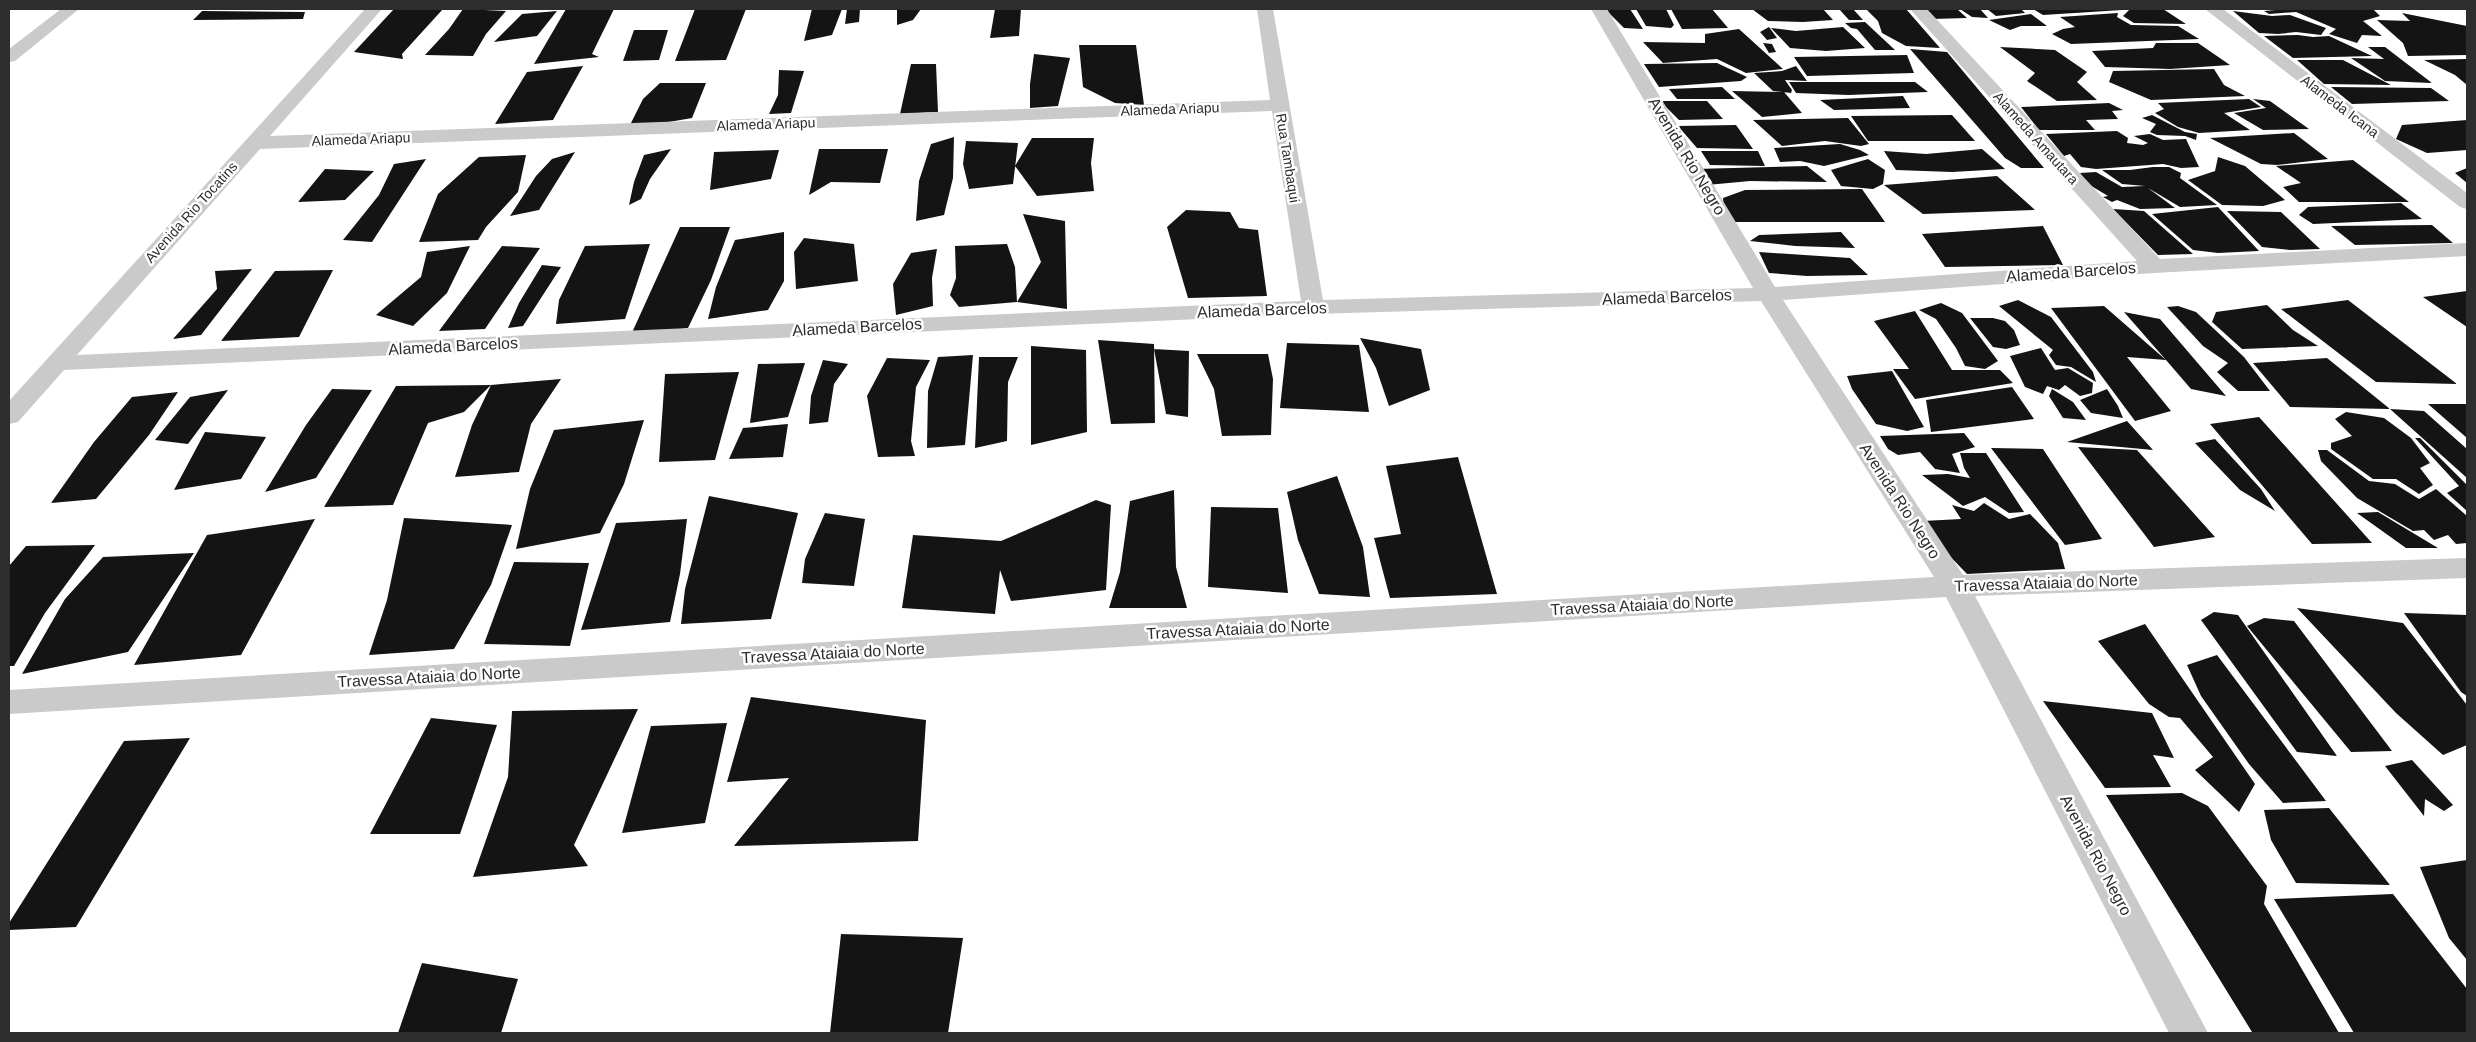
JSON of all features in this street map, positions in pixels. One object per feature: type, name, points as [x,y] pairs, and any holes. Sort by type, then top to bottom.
[{"type":"street","points":[[9,57],[70,9]]},
{"type":"street","name":"Avenida Rio Tocatins","points":[[9,416],[374,9]]},
{"type":"street","name":"Rua Tambaqui","points":[[1265,9],[1313,307]]},
{"type":"street","name":"Avenida Rio Negro","points":[[1599,9],[1768,294],[1955,586],[2189,1033]]},
{"type":"street","name":"Alameda Amautara","points":[[1918,9],[2154,266]]},
{"type":"street","name":"Alameda Icana","points":[[2213,9],[2467,203]]},
{"type":"street","name":"Alameda Ariapu","points":[[252,143],[1279,105]]},
{"type":"street","name":"Alameda Barcelos","points":[[56,363],[1313,307],[1768,294],[2154,266],[2467,248]]},
{"type":"street","name":"Travessa Ataiaia do Norte","points":[[9,702],[1955,586],[2467,568]]},
{"type":"building","points":[[394,9],[443,9],[402,54],[403,59],[354,52]]},
{"type":"building","points":[[463,9],[506,11],[486,34],[473,56],[425,55],[449,29]]},
{"type":"building","points":[[566,9],[614,9],[592,54],[599,57],[534,64]]},
{"type":"building","points":[[695,9],[746,9],[726,60],[675,61]]},
{"type":"building","points":[[812,9],[842,9],[832,35],[804,41]]},
{"type":"building","points":[[847,9],[860,9],[859,22],[845,24]]},
{"type":"building","points":[[897,9],[921,9],[913,20],[897,25]]},
{"type":"building","points":[[995,9],[1021,9],[1019,36],[990,38]]},
{"type":"building","points":[[1605,9],[1630,9],[1643,29],[1624,28]]},
{"type":"building","points":[[1636,9],[1666,9],[1674,25],[1671,28],[1646,26]]},
{"type":"building","points":[[1671,9],[1712,9],[1728,28],[1682,29]]},
{"type":"building","points":[[1752,9],[1823,9],[1833,20],[1803,22],[1768,21]]},
{"type":"building","points":[[1839,9],[1853,9],[1863,20],[1849,20]]},
{"type":"building","points":[[1866,9],[1906,9],[1940,48],[1906,46],[1882,33],[1878,21]]},
{"type":"building","points":[[1924,9],[1957,9],[1967,18],[1932,19]]},
{"type":"building","points":[[1960,9],[1980,9],[1988,18],[1972,17]]},
{"type":"building","points":[[1987,9],[2021,9],[2025,13],[1996,16]]},
{"type":"building","points":[[2033,9],[2122,9],[2122,10],[2043,15]]},
{"type":"building","points":[[2130,9],[2163,9],[2186,24],[2134,23],[2123,16]]},
{"type":"building","points":[[2287,9],[2373,9],[2380,16],[2363,21],[2382,36],[2362,35],[2357,43],[2329,34],[2336,29],[2296,12],[2269,14],[2264,11]]},
{"type":"building","points":[[202,11],[305,12],[303,19],[193,20]]},
{"type":"building","points":[[557,11],[537,36],[494,42],[522,14]]},
{"type":"building","points":[[2233,11],[2272,16],[2290,15],[2326,28],[2321,35],[2296,32],[2278,34],[2259,33]]},
{"type":"building","points":[[2118,13],[2117,17],[2131,25],[2178,26],[2199,39],[2071,44],[2052,34],[2063,29],[2075,27],[2060,17]]},
{"type":"building","points":[[2402,13],[2467,26],[2467,55],[2408,56],[2403,43],[2377,20],[2410,21]]},
{"type":"building","points":[[2031,14],[2047,26],[2021,26],[2010,30],[1989,20]]},
{"type":"building","points":[[1865,22],[1895,50],[1875,50],[1857,29],[1851,28],[1845,23]]},
{"type":"building","points":[[1769,27],[1777,38],[1767,40],[1760,32]]},
{"type":"building","points":[[1843,27],[1865,48],[1826,51],[1790,48],[1771,28],[1796,31]]},
{"type":"building","points":[[1739,29],[1783,69],[1746,73],[1717,59],[1663,63],[1643,42],[1705,43],[1705,34]]},
{"type":"building","points":[[634,30],[668,30],[659,60],[623,61]]},
{"type":"building","points":[[2298,35],[2313,37],[2329,36],[2372,56],[2293,58],[2264,36]]},
{"type":"building","points":[[1763,43],[1772,44],[1776,52],[1769,53]]},
{"type":"building","points":[[2156,43],[2198,43],[2230,65],[2170,69],[2105,67],[2092,51],[2153,48]]},
{"type":"building","points":[[1079,45],[1136,45],[1144,105],[1115,103],[1083,87]]},
{"type":"building","points":[[2000,47],[2055,50],[2087,72],[2077,82],[2097,100],[2057,101],[2027,81],[2035,73]]},
{"type":"building","points":[[2368,47],[2385,47],[2432,83],[2385,81],[2351,58],[2384,59]]},
{"type":"building","points":[[1910,49],[1947,52],[2044,168],[2021,168],[2005,158]]},
{"type":"building","points":[[1034,54],[1070,58],[1058,106],[1030,108],[1030,84]]},
{"type":"building","points":[[1907,55],[1914,73],[1807,76],[1794,57]]},
{"type":"building","points":[[2467,59],[2467,85],[2455,75],[2424,60]]},
{"type":"building","points":[[2297,60],[2343,60],[2391,85],[2324,84]]},
{"type":"building","points":[[1717,63],[1747,77],[1741,81],[1659,87],[1644,64]]},
{"type":"building","points":[[911,64],[936,64],[938,112],[900,114]]},
{"type":"building","points":[[583,66],[553,120],[495,124],[527,72]]},
{"type":"building","points":[[1796,66],[1807,81],[1785,80],[1792,90],[1791,93],[1773,91],[1754,73],[1782,71]]},
{"type":"building","points":[[2214,69],[2224,85],[2245,96],[2151,100],[2109,82],[2113,71]]},
{"type":"building","points":[[779,70],[804,71],[791,113],[769,114],[778,95]]},
{"type":"building","points":[[1789,82],[1915,82],[1928,92],[1848,95],[1796,93]]},
{"type":"building","points":[[660,83],[706,83],[692,118],[628,129],[643,99]]},
{"type":"building","points":[[1722,87],[1735,99],[1677,99],[1669,89]]},
{"type":"building","points":[[2331,87],[2431,88],[2449,101],[2352,104]]},
{"type":"building","points":[[1732,91],[1784,92],[1802,113],[1762,117]]},
{"type":"building","points":[[1903,96],[1910,108],[1834,110],[1820,100]]},
{"type":"building","points":[[2249,99],[2261,107],[2224,113],[2250,130],[2199,133],[2178,127],[2155,113],[2164,109],[2158,103]]},
{"type":"building","points":[[2253,99],[2270,101],[2309,129],[2263,130],[2234,113],[2266,108]]},
{"type":"building","points":[[1660,101],[1707,101],[1723,119],[1679,120]]},
{"type":"building","points":[[2109,103],[2123,110],[2112,111],[2118,119],[2086,120],[2095,130],[2039,130],[2021,107]]},
{"type":"building","points":[[1952,115],[1975,141],[1868,141],[1851,116]]},
{"type":"building","points":[[2152,115],[2185,132],[2197,134],[2196,140],[2185,136],[2157,135],[2150,132],[2156,124],[2142,118]]},
{"type":"building","points":[[1848,118],[1869,144],[1861,146],[1825,141],[1782,146],[1753,120]]},
{"type":"building","points":[[2467,120],[2467,150],[2427,153],[2396,139],[2402,125]]},
{"type":"building","points":[[1736,125],[1753,149],[1697,148],[1678,126]]},
{"type":"building","points":[[2117,131],[2128,138],[2127,143],[2143,145],[2148,143],[2134,136],[2150,134],[2163,140],[2186,139],[2199,167],[2181,168],[2163,164],[2096,169],[2081,167],[2070,154],[2064,156],[2046,134]]},
{"type":"building","points":[[2294,133],[2328,159],[2277,165],[2261,164],[2210,138]]},
{"type":"building","points":[[954,137],[953,178],[944,215],[916,221],[919,181],[931,144]]},
{"type":"building","points":[[1032,138],[1094,138],[1091,163],[1094,191],[1037,196],[1015,166]]},
{"type":"building","points":[[966,141],[1018,143],[1013,184],[969,189],[963,164]]},
{"type":"building","points":[[1840,144],[1869,155],[1824,166],[1800,161],[1780,162],[1774,148]]},
{"type":"building","points":[[671,149],[650,179],[641,199],[629,205],[634,182],[644,155]]},
{"type":"building","points":[[819,149],[888,149],[880,183],[831,182],[809,195]]},
{"type":"building","points":[[1982,149],[2005,169],[1952,172],[1896,170],[1884,151],[1926,154]]},
{"type":"building","points":[[779,150],[771,179],[710,190],[714,152]]},
{"type":"building","points":[[1701,151],[1758,151],[1765,166],[1710,165]]},
{"type":"building","points":[[575,152],[539,210],[510,216],[536,176],[552,159]]},
{"type":"building","points":[[526,155],[518,192],[486,227],[478,240],[419,242],[438,194],[479,157]]},
{"type":"building","points":[[2218,157],[2245,166],[2285,200],[2263,206],[2222,205],[2188,180],[2215,171]]},
{"type":"building","points":[[426,159],[372,242],[343,240],[379,195],[394,164]]},
{"type":"building","points":[[1868,159],[1885,170],[1883,184],[1873,189],[1841,186],[1831,170]]},
{"type":"building","points":[[2353,160],[2409,202],[2299,202],[2283,187],[2301,183],[2276,166]]},
{"type":"building","points":[[1807,166],[1827,182],[1750,181],[1707,185],[1695,169]]},
{"type":"building","points":[[2169,167],[2181,173],[2180,178],[2217,205],[2180,207],[2148,188],[2175,208],[2140,209],[2117,200],[2112,202],[2103,197],[2108,196],[2088,184],[2080,173],[2096,172],[2122,187],[2145,186],[2122,184],[2102,170],[2130,170]]},
{"type":"building","points":[[2467,168],[2467,183],[2455,173]]},
{"type":"building","points":[[325,169],[374,171],[345,200],[298,202]]},
{"type":"building","points":[[1997,176],[2035,210],[1923,214],[1884,185]]},
{"type":"building","points":[[1862,189],[1885,222],[1725,222],[1723,198],[1745,190]]},
{"type":"building","points":[[2401,203],[2422,219],[2313,224],[2299,215],[2308,207]]},
{"type":"building","points":[[2218,207],[2259,251],[2218,253],[2193,250],[2152,214]]},
{"type":"building","points":[[2113,209],[2144,211],[2193,254],[2158,255]]},
{"type":"building","points":[[1186,210],[1230,212],[1239,228],[1258,230],[1267,296],[1188,298],[1167,227]]},
{"type":"building","points":[[2227,211],[2281,212],[2320,249],[2290,250],[2262,247]]},
{"type":"building","points":[[1023,214],[1065,221],[1067,309],[1017,302],[1041,262]]},
{"type":"building","points":[[2432,225],[2453,243],[2355,245],[2331,226]]},
{"type":"building","points":[[2043,226],[2063,265],[1945,267],[1922,234]]},
{"type":"building","points":[[680,227],[730,227],[711,280],[688,328],[630,337]]},
{"type":"building","points":[[784,232],[784,281],[768,310],[708,319],[716,287],[735,240]]},
{"type":"building","points":[[1841,232],[1855,248],[1795,246],[1750,241],[1759,235]]},
{"type":"building","points":[[804,238],[854,244],[858,281],[796,289],[794,252]]},
{"type":"building","points":[[650,244],[625,319],[556,324],[559,300],[585,246]]},
{"type":"building","points":[[1007,244],[1015,267],[1017,302],[959,307],[950,295],[956,278],[955,246]]},
{"type":"building","points":[[470,246],[447,293],[413,326],[376,315],[421,277],[427,252]]},
{"type":"building","points":[[502,246],[540,248],[485,329],[439,331]]},
{"type":"building","points":[[937,249],[932,278],[933,306],[896,315],[893,284],[911,253]]},
{"type":"building","points":[[1759,252],[1850,258],[1868,275],[1807,276],[1769,273]]},
{"type":"building","points":[[542,265],[561,267],[523,326],[508,328],[519,303]]},
{"type":"building","points":[[252,269],[201,335],[173,339],[217,289],[215,271]]},
{"type":"building","points":[[333,270],[299,337],[221,341],[275,271]]},
{"type":"building","points":[[2467,291],[2467,327],[2423,297]]},
{"type":"building","points":[[2018,300],[2051,317],[2093,372],[2096,382],[2071,367],[2056,365],[2049,355],[2053,350],[1999,306]]},
{"type":"building","points":[[2348,300],[2457,384],[2376,382],[2281,309]]},
{"type":"building","points":[[1941,303],[1962,313],[1998,361],[1985,369],[1965,366],[1956,348],[1936,319],[1919,310]]},
{"type":"building","points":[[2267,305],[2293,330],[2318,346],[2242,349],[2212,322],[2216,312]]},
{"type":"building","points":[[2104,306],[2166,360],[2127,357],[2171,411],[2135,421],[2051,308]]},
{"type":"building","points":[[2178,306],[2196,312],[2244,357],[2270,391],[2238,391],[2217,372],[2228,363],[2203,346],[2167,307]]},
{"type":"building","points":[[1915,311],[1952,370],[2000,370],[2013,383],[1915,399],[1893,369],[1909,369],[1874,321]]},
{"type":"building","points":[[2124,312],[2160,319],[2226,396],[2191,389]]},
{"type":"building","points":[[1970,318],[1993,318],[2005,321],[2014,330],[2020,345],[2006,349],[1993,347]]},
{"type":"building","points":[[1360,338],[1421,349],[1430,390],[1389,406],[1376,368]]},
{"type":"building","points":[[1098,340],[1154,344],[1155,423],[1111,424]]},
{"type":"building","points":[[1287,343],[1359,345],[1369,412],[1280,408]]},
{"type":"building","points":[[1031,346],[1086,350],[1087,432],[1031,445]]},
{"type":"building","points":[[2041,348],[2055,370],[2068,368],[2093,383],[2092,393],[2080,396],[2065,385],[2059,390],[2047,386],[2043,394],[2025,387],[2010,356]]},
{"type":"building","points":[[1154,349],[1189,351],[1188,417],[1166,414]]},
{"type":"building","points":[[1197,354],[1268,354],[1273,379],[1271,435],[1222,436],[1214,389]]},
{"type":"building","points":[[973,355],[965,445],[927,448],[928,391],[938,357]]},
{"type":"building","points":[[979,357],[1018,357],[1008,382],[1007,441],[975,448]]},
{"type":"building","points":[[887,358],[930,360],[916,387],[911,441],[915,456],[878,457],[867,396]]},
{"type":"building","points":[[2327,358],[2390,409],[2290,407],[2253,363]]},
{"type":"building","points":[[823,360],[848,364],[834,384],[828,422],[809,424],[811,396]]},
{"type":"building","points":[[805,363],[788,417],[750,423],[758,364]]},
{"type":"building","points":[[1892,371],[1924,427],[1907,431],[1876,424],[1852,389],[1847,376]]},
{"type":"building","points":[[739,372],[715,460],[659,462],[665,374]]},
{"type":"building","points":[[561,379],[531,424],[519,472],[455,477],[472,425],[491,385]]},
{"type":"building","points":[[491,385],[464,412],[428,423],[393,505],[324,507],[396,386]]},
{"type":"building","points":[[2012,387],[2034,419],[1931,432],[1926,400]]},
{"type":"building","points":[[332,389],[372,390],[316,478],[265,492],[306,425]]},
{"type":"building","points":[[2052,389],[2073,402],[2086,420],[2063,418],[2049,396]]},
{"type":"building","points":[[2107,389],[2123,418],[2091,413],[2080,400]]},
{"type":"building","points":[[228,390],[188,444],[155,440],[190,397]]},
{"type":"building","points":[[178,392],[149,435],[96,499],[51,503],[94,442],[132,397]]},
{"type":"building","points":[[2428,404],[2467,404],[2467,438]]},
{"type":"building","points":[[2390,409],[2424,411],[2467,449],[2467,478]]},
{"type":"building","points":[[2346,412],[2384,418],[2411,438],[2430,463],[2420,468],[2433,485],[2419,494],[2396,479],[2373,479],[2331,449],[2331,443],[2352,436],[2335,419]]},
{"type":"building","points":[[2259,417],[2372,543],[2312,544],[2210,424]]},
{"type":"building","points":[[644,420],[624,484],[600,533],[516,549],[530,489],[554,430]]},
{"type":"building","points":[[2127,421],[2153,450],[2067,442]]},
{"type":"building","points":[[788,424],[783,457],[729,459],[743,428]]},
{"type":"building","points":[[205,432],[266,437],[241,479],[174,490]]},
{"type":"building","points":[[1964,433],[1975,447],[1952,454],[1960,473],[1935,469],[1920,452],[1898,455],[1888,449],[1880,436]]},
{"type":"building","points":[[2415,438],[2420,438],[2467,485],[2467,511],[2447,493],[2459,486]]},
{"type":"building","points":[[2215,439],[2261,489],[2275,511],[2240,490],[2195,443]]},
{"type":"building","points":[[2078,447],[2137,450],[2215,537],[2154,547]]},
{"type":"building","points":[[1991,448],[2043,449],[2102,539],[2065,545]]},
{"type":"building","points":[[2318,450],[2327,450],[2369,481],[2395,484],[2419,499],[2436,489],[2467,516],[2467,543],[2456,544],[2448,535],[2434,540],[2424,530],[2413,531],[2357,498],[2321,461]]},
{"type":"building","points":[[1960,453],[1986,453],[2024,512],[2009,513],[1985,497],[1963,506],[1922,475],[1948,474],[1970,478],[1964,468]]},
{"type":"building","points":[[1458,457],[1497,594],[1390,598],[1374,538],[1401,534],[1386,466]]},
{"type":"building","points":[[1337,476],[1363,547],[1370,597],[1319,594],[1298,540],[1287,492]]},
{"type":"building","points":[[1174,490],[1176,567],[1187,608],[1109,608],[1120,572],[1130,501]]},
{"type":"building","points":[[709,496],[798,513],[771,619],[681,624],[685,589]]},
{"type":"building","points":[[1096,500],[1111,505],[1106,590],[1011,601],[1000,570],[995,614],[902,608],[913,535],[1001,541]]},
{"type":"building","points":[[1984,503],[2009,519],[2030,514],[2058,543],[2065,569],[1967,574],[1943,549],[1923,521],[1961,519],[1952,505],[1974,511]]},
{"type":"building","points":[[1211,507],[1278,508],[1288,593],[1208,587]]},
{"type":"building","points":[[2378,512],[2438,548],[2406,548],[2357,513]]},
{"type":"building","points":[[825,513],[865,519],[854,586],[802,583],[805,559]]},
{"type":"building","points":[[404,518],[512,525],[491,585],[454,649],[369,655],[387,600]]},
{"type":"building","points":[[315,519],[241,655],[134,665],[207,535]]},
{"type":"building","points":[[687,519],[680,574],[670,622],[581,630],[616,523]]},
{"type":"building","points":[[95,545],[45,613],[14,666],[9,666],[9,566],[26,546]]},
{"type":"building","points":[[194,553],[128,652],[22,674],[65,599],[103,557]]},
{"type":"building","points":[[514,562],[589,563],[570,646],[484,644]]},
{"type":"building","points":[[2297,608],[2403,623],[2467,705],[2467,745],[2443,755],[2396,713]]},
{"type":"building","points":[[2214,612],[2238,615],[2337,756],[2297,752],[2201,620]]},
{"type":"building","points":[[2404,613],[2467,615],[2467,696],[2461,692]]},
{"type":"building","points":[[2264,618],[2294,621],[2392,751],[2351,752],[2247,626]]},
{"type":"building","points":[[2145,624],[2255,784],[2239,812],[2195,770],[2213,757],[2180,718],[2169,717],[2149,704],[2098,641]]},
{"type":"building","points":[[2217,655],[2326,801],[2283,803],[2249,764],[2201,696],[2187,665]]},
{"type":"building","points":[[751,697],[926,720],[918,841],[734,846],[789,778],[727,782]]},
{"type":"building","points":[[2043,701],[2152,713],[2174,758],[2153,755],[2171,787],[2105,788]]},
{"type":"building","points":[[638,709],[574,845],[588,866],[473,877],[508,777],[512,711]]},
{"type":"building","points":[[431,718],[497,725],[460,834],[370,834]]},
{"type":"building","points":[[727,723],[705,823],[622,833],[651,726]]},
{"type":"building","points":[[190,738],[76,927],[9,930],[9,923],[124,741]]},
{"type":"building","points":[[2412,760],[2453,805],[2444,811],[2425,799],[2424,816],[2385,766]]},
{"type":"building","points":[[2182,793],[2208,806],[2267,886],[2264,904],[2339,1033],[2252,1032],[2106,795]]},
{"type":"building","points":[[2329,808],[2390,885],[2296,883],[2271,840],[2264,810]]},
{"type":"building","points":[[2467,860],[2467,960],[2449,938],[2420,867]]},
{"type":"building","points":[[2393,894],[2467,989],[2467,1033],[2354,1033],[2274,899]]},
{"type":"building","points":[[841,934],[963,938],[948,1033],[830,1033]]},
{"type":"building","points":[[422,963],[518,979],[501,1033],[398,1033]]}]
